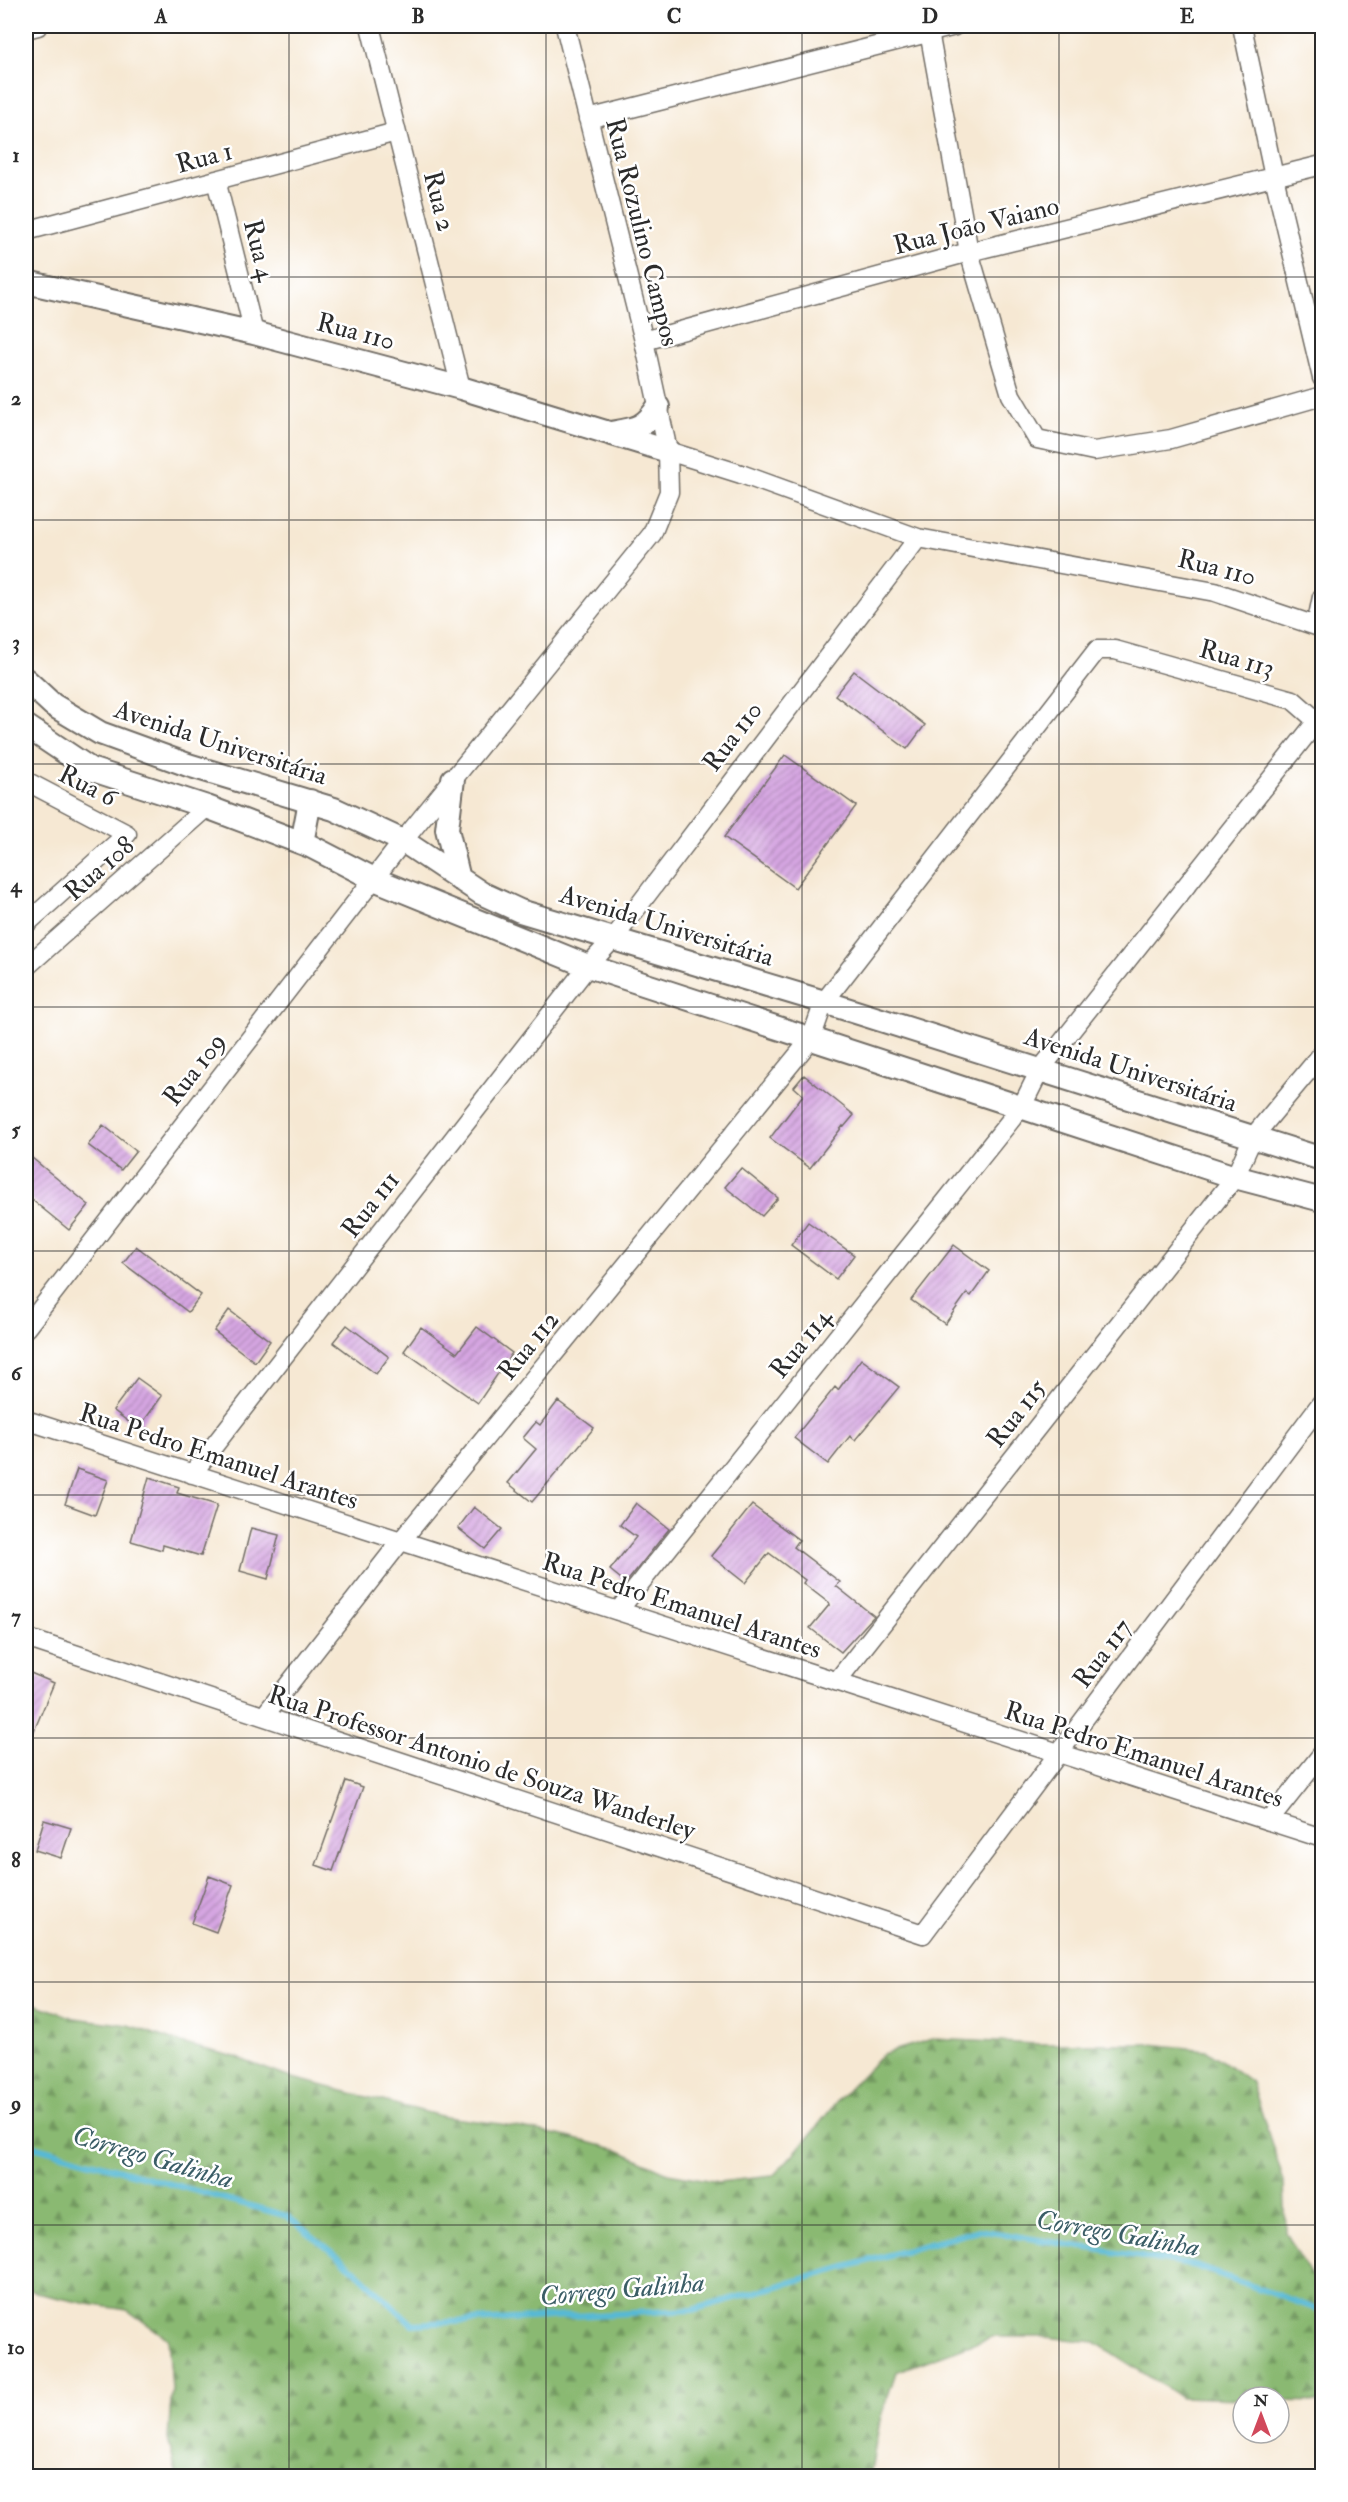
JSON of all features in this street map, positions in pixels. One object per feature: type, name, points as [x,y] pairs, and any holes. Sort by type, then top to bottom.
[{"type":"street","points":[[26,29],[38,26]]},
{"type":"street","name":"Rua 2","points":[[370,26],[461,388]]},
{"type":"street","name":"Rua Rozulino Campos","points":[[565,26],[644,341],[668,451]]},
{"type":"street","points":[[588,119],[928,29],[955,26]]},
{"type":"street","points":[[1242,26],[1274,177],[1323,378]]},
{"type":"street","points":[[928,29],[969,252],[1011,395],[1037,439],[1094,451],[1171,439],[1323,396]]},
{"type":"street","name":"Rua 1","points":[[26,231],[396,132]]},
{"type":"street","name":"Rua João Vaiano","points":[[644,341],[969,252],[1323,165]]},
{"type":"street","name":"Rua 4","points":[[216,180],[254,333]]},
{"type":"street","name":"Rua 110","points":[[27,278],[254,333],[461,388],[741,474],[918,538],[1215,592],[1319,627]]},
{"type":"street","points":[[608,433],[638,428],[650,420],[658,407]]},
{"type":"street","points":[[403,841],[652,534],[669,492],[668,451]]},
{"type":"street","name":"Rua 110","points":[[588,966],[614,938],[918,538]]},
{"type":"street","points":[[1319,627],[1323,597]]},
{"type":"street","name":"Rua 113","points":[[824,1002],[1097,650],[1115,650],[1293,700],[1317,721],[1040,1070],[1022,1106]]},
{"type":"street","name":"Avenida Universitária","points":[[26,680],[53,705],[100,733],[188,765],[334,809],[403,841],[459,879],[520,911],[824,1002],[1323,1159]]},
{"type":"street","points":[[26,726],[90,769],[207,807],[302,843],[374,879],[588,966],[1235,1177],[1323,1200]]},
{"type":"street","points":[[453,779],[447,829],[459,879]]},
{"type":"street","name":"Rua 6","points":[[26,781],[127,834],[26,924]]},
{"type":"street","points":[[302,843],[310,801]]},
{"type":"street","name":"Rua 108","points":[[26,967],[207,807]]},
{"type":"street","name":"Rua 109","points":[[26,1328],[403,841]]},
{"type":"street","name":"Rua 111","points":[[192,1474],[588,966]]},
{"type":"street","name":"Rua 112","points":[[264,1716],[401,1541],[811,1039],[824,1002]]},
{"type":"street","name":"Rua 115","points":[[837,1681],[1235,1177],[1252,1137],[1323,1054]]},
{"type":"street","name":"Rua 114","points":[[618,1611],[1022,1106]]},
{"type":"street","name":"Rua 117","points":[[923,1934],[1323,1402]]},
{"type":"street","name":"Rua Pedro Emanuel Arantes","points":[[26,1420],[1269,1821],[1318,1832]]},
{"type":"street","name":"Rua Professor Antonio de Souza Wanderley","points":[[26,1638],[923,1934]]},
{"type":"street","points":[[1269,1821],[1323,1754]]},
{"type":"green space","points":[[26,2001],[74,2018],[129,2025],[177,2042],[235,2057],[285,2076],[445,2117],[501,2124],[563,2136],[615,2149],[668,2173],[719,2182],[773,2176],[840,2098],[883,2054],[932,2039],[1039,2044],[1150,2044],[1207,2050],[1252,2083],[1284,2182],[1286,2233],[1312,2277],[1322,2281],[1322,2402],[1291,2401],[1291,2385],[1231,2385],[1231,2399],[1181,2397],[1095,2342],[1045,2337],[992,2337],[896,2372],[880,2420],[870,2476],[177,2476],[168,2439],[172,2388],[168,2339],[127,2310],[36,2293],[26,2287]]},
{"type":"building","points":[[854,671],[925,725],[907,749],[835,695]]},
{"type":"building","points":[[785,755],[856,806],[795,888],[724,837]]},
{"type":"building","points":[[804,1075],[854,1115],[810,1168],[770,1138],[803,1095],[794,1087]]},
{"type":"building","points":[[103,1125],[136,1151],[121,1170],[88,1145]]},
{"type":"building","points":[[26,1153],[89,1205],[69,1230],[26,1195]]},
{"type":"building","points":[[741,1168],[778,1198],[762,1216],[725,1187]]},
{"type":"building","points":[[808,1222],[854,1255],[836,1279],[791,1245]]},
{"type":"building","points":[[954,1245],[989,1271],[971,1296],[967,1293],[945,1324],[911,1300]]},
{"type":"building","points":[[136,1246],[201,1295],[188,1312],[123,1263]]},
{"type":"building","points":[[229,1310],[270,1341],[255,1362],[214,1331]]},
{"type":"building","points":[[347,1325],[389,1357],[376,1374],[333,1342]]},
{"type":"building","points":[[421,1327],[457,1353],[477,1327],[512,1353],[478,1403],[404,1351]]},
{"type":"building","points":[[861,1359],[899,1387],[855,1440],[850,1436],[828,1464],[794,1438],[835,1387],[838,1390]]},
{"type":"building","points":[[137,1378],[162,1396],[138,1429],[113,1410]]},
{"type":"building","points":[[558,1401],[594,1428],[532,1502],[508,1483],[536,1449],[523,1438],[536,1422],[540,1425]]},
{"type":"building","points":[[77,1469],[108,1480],[95,1515],[65,1504]]},
{"type":"building","points":[[149,1477],[179,1487],[177,1493],[217,1505],[201,1556],[163,1545],[162,1550],[131,1541]]},
{"type":"building","points":[[636,1503],[669,1529],[626,1583],[610,1570],[636,1537],[620,1525]]},
{"type":"building","points":[[752,1505],[799,1540],[794,1547],[840,1582],[836,1586],[874,1616],[841,1652],[810,1628],[830,1604],[803,1583],[805,1580],[769,1553],[745,1583],[711,1556]]},
{"type":"building","points":[[474,1507],[502,1529],[485,1549],[458,1528]]},
{"type":"building","points":[[251,1528],[279,1535],[268,1579],[240,1571]]},
{"type":"building","points":[[26,1671],[54,1683],[26,1750]]},
{"type":"building","points":[[346,1781],[363,1787],[333,1871],[316,1865]]},
{"type":"building","points":[[44,1820],[71,1828],[61,1858],[35,1850]]},
{"type":"building","points":[[209,1876],[233,1885],[216,1932],[192,1923]]},
{"type":"waterway","name":"Corrego Galinha","points":[[26,2144],[287,2216],[354,2269],[412,2324],[692,2310],[979,2230],[1196,2266],[1322,2311]]}]
